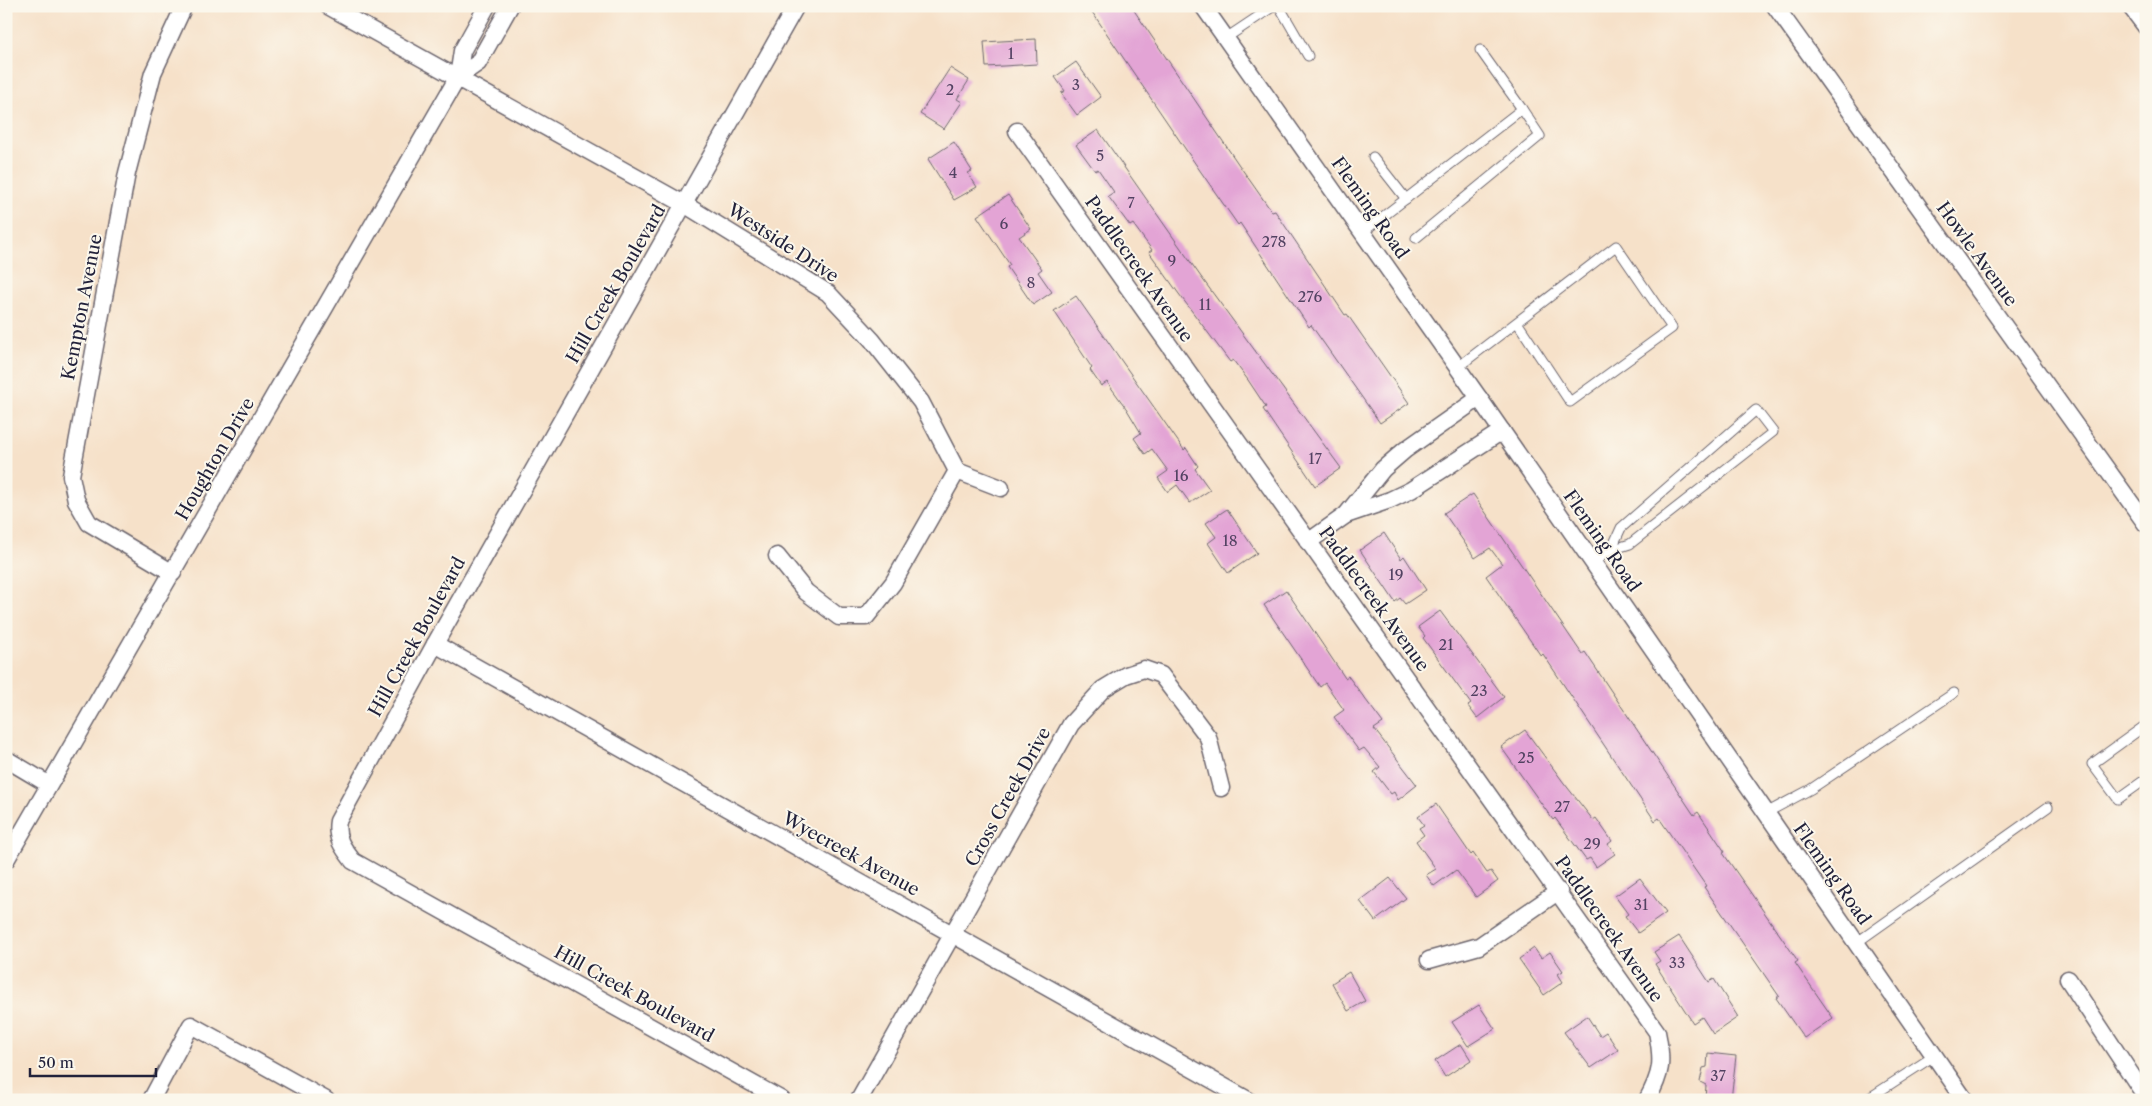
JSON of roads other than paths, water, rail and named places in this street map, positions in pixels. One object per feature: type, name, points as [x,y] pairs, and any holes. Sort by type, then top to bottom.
[{"type":"street","name":"Kempton Avenue","points":[[173,573],[89,523],[76,500],[71,476],[127,173],[153,73],[184,6]]},
{"type":"street","name":"Westside Drive","points":[[328,6],[684,204],[828,293],[872,340],[921,402],[957,471]]},
{"type":"street","name":"Houghton Drive","points":[[6,860],[48,784],[173,573],[458,77],[462,51],[487,6]]},
{"type":"street","name":"Houghton Drive","points":[[458,77],[478,63],[510,6]]},
{"type":"street","name":"Hill Creek Boulevard","points":[[782,1100],[353,861],[339,843],[336,831],[338,821],[435,644],[796,6]]},
{"type":"street","name":"Howle Avenue","points":[[1775,6],[2146,524]]},
{"type":"street","points":[[2130,6],[2146,26]]},
{"type":"street","name":"Fleming Road","points":[[1204,7],[1458,367],[1965,1100]]},
{"type":"street","name":"Paddlecreek Avenue","points":[[1017,131],[1308,542],[1559,891],[1657,1032],[1662,1060],[1655,1086],[1647,1100]]},
{"type":"street","points":[[1308,542],[1346,515],[1383,469],[1405,450],[1479,398]]},
{"type":"street","points":[[1346,515],[1390,500],[1412,490],[1502,431]]},
{"type":"street","points":[[777,556],[806,592],[839,617],[866,617],[892,584],[957,471],[1001,488]]},
{"type":"street","name":"Wyecreek Avenue","points":[[435,644],[1248,1100]]},
{"type":"street","name":"Cross Creek Drive","points":[[860,1100],[1071,724],[1103,688],[1126,674],[1144,669],[1161,675],[1208,737],[1221,788]]},
{"type":"street","points":[[6,759],[48,784]]},
{"type":"street","points":[[1429,960],[1479,946],[1559,891]]},
{"type":"street","points":[[2068,980],[2146,1097]]},
{"type":"street","points":[[151,1100],[192,1024],[326,1100]]},
{"type":"lane","points":[[1226,38],[1274,6]]},
{"type":"lane","points":[[1279,6],[1308,56]]},
{"type":"lane","points":[[1416,238],[1540,136],[1480,50]]},
{"type":"lane","points":[[1363,232],[1522,109]]},
{"type":"lane","points":[[1373,158],[1406,199]]},
{"type":"lane","points":[[1458,367],[1616,246],[1672,328],[1570,402],[1517,322]]},
{"type":"lane","points":[[1593,562],[1611,550],[1630,544],[1773,432],[1756,410],[1620,528],[1611,550]]},
{"type":"lane","points":[[1766,813],[1811,788],[1954,693]]},
{"type":"lane","points":[[2146,726],[2092,764],[2118,799],[2146,779]]},
{"type":"lane","points":[[1856,943],[2048,807]]},
{"type":"lane","points":[[1866,1100],[1934,1056]]}]
